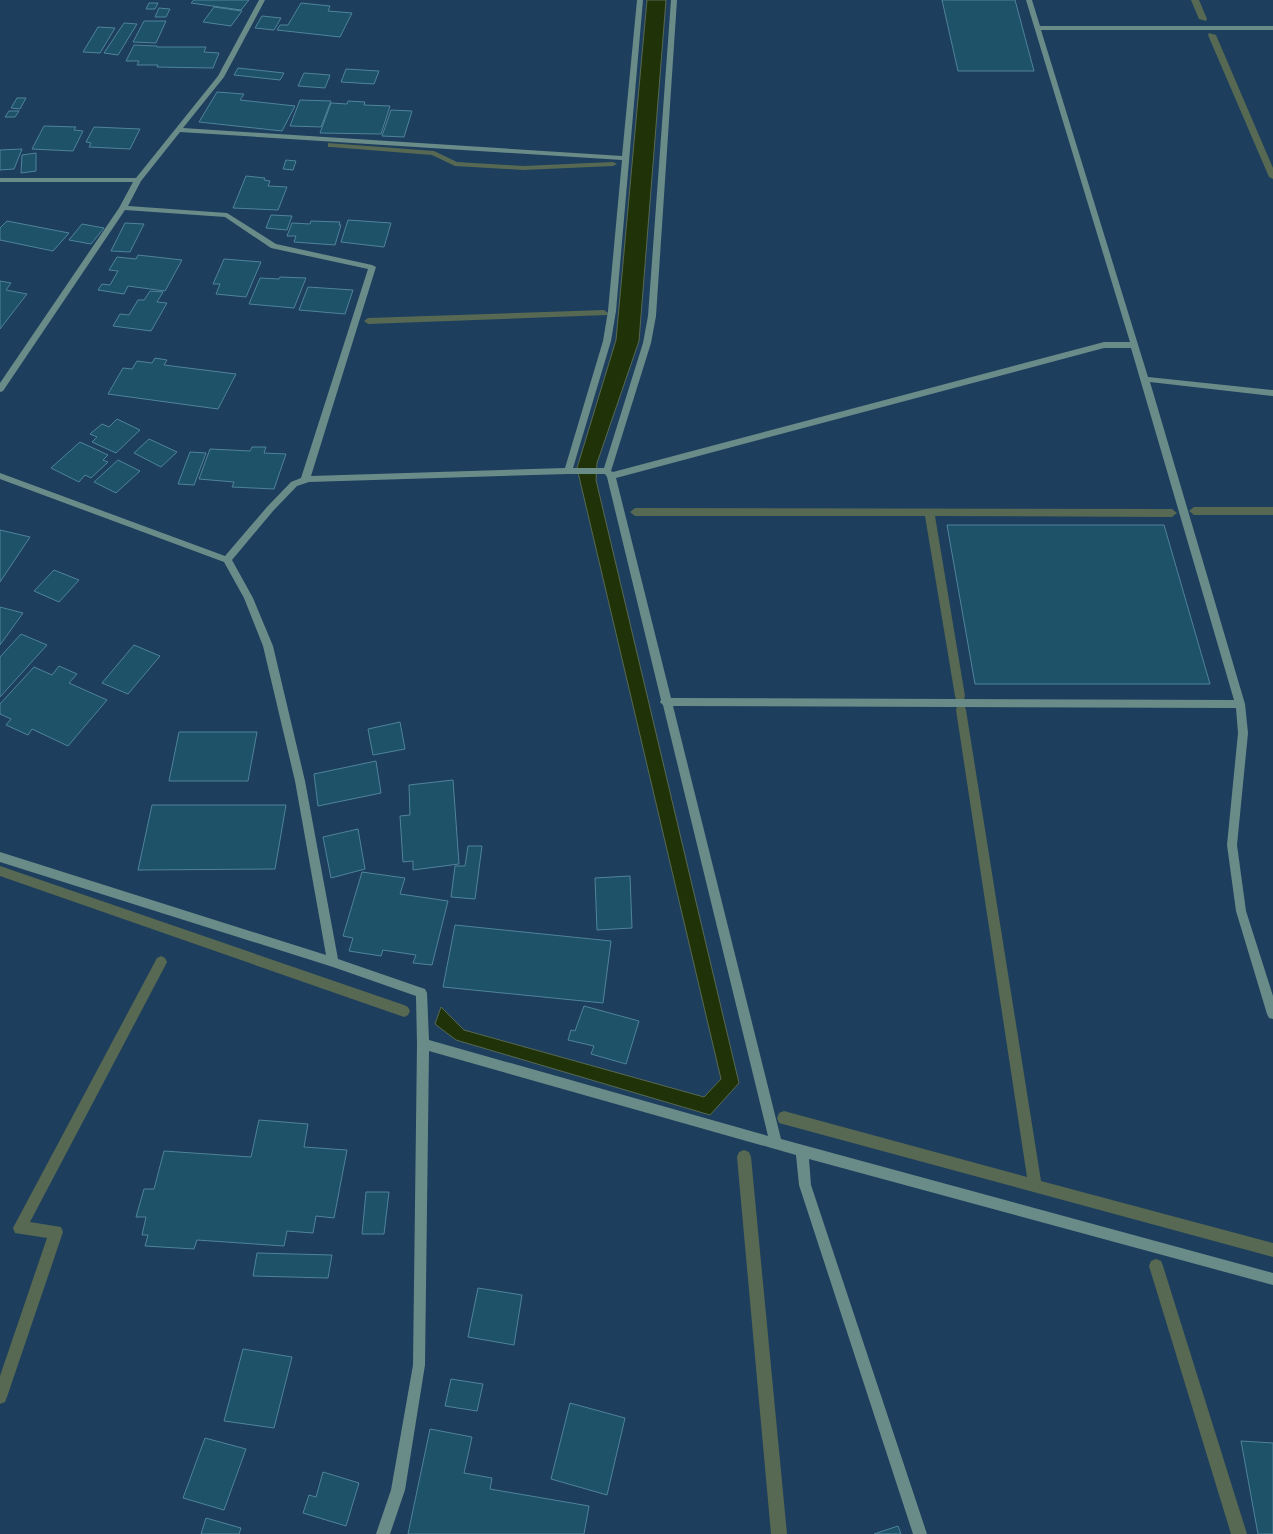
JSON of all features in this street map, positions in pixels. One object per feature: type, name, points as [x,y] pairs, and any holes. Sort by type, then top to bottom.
[{"type":"street","points":[[0,390],[123,208],[138,180],[221,77],[262,0]]},
{"type":"street","points":[[571,471],[607,341],[612,311],[640,0]]},
{"type":"street","points":[[674,0],[652,316],[647,343],[606,472],[666,702],[776,1144]]},
{"type":"street","points":[[1030,0],[1146,379],[1240,704],[1243,733],[1232,845],[1241,911],[1273,1014]]},
{"type":"street","points":[[1038,28],[1273,28]]},
{"type":"street","points":[[179,130],[626,158]]},
{"type":"street","points":[[0,180],[138,180]]},
{"type":"street","points":[[123,208],[227,215],[274,246],[372,267],[305,480]]},
{"type":"street","points":[[227,560],[294,484],[305,480],[571,471],[606,472],[1104,345],[1135,345]]},
{"type":"street","points":[[1146,379],[1273,393]]},
{"type":"street","points":[[0,476],[227,560],[248,598],[268,646],[300,780],[333,962]]},
{"type":"street","points":[[666,702],[1240,704]]},
{"type":"street","points":[[0,857],[333,962],[421,993],[423,1044],[420,1364],[398,1490],[383,1534]]},
{"type":"street","points":[[423,1044],[776,1144],[1273,1279]]},
{"type":"street","points":[[802,1151],[805,1185],[920,1534]]},
{"type":"shaded area","points":[[647,0],[666,0],[639,341],[597,463],[596,480],[739,1083],[710,1115],[456,1040],[435,1024],[441,1007],[464,1030],[704,1097],[721,1079],[577,468],[616,340]]},
{"type":"building","points":[[194,0],[249,0],[241,10],[191,3]]},
{"type":"building","points":[[942,0],[1015,0],[1034,71],[958,71]]},
{"type":"building","points":[[149,3],[158,3],[155,9],[146,9]]},
{"type":"building","points":[[301,3],[330,6],[328,11],[352,13],[340,37],[277,30],[280,25],[288,25]]},
{"type":"building","points":[[214,7],[242,11],[231,26],[203,22]]},
{"type":"building","points":[[159,8],[170,9],[166,17],[155,17]]},
{"type":"building","points":[[262,16],[281,18],[274,30],[255,28]]},
{"type":"building","points":[[144,21],[166,21],[156,43],[133,42]]},
{"type":"building","points":[[124,23],[137,24],[118,55],[104,53]]},
{"type":"building","points":[[98,27],[115,28],[100,53],[83,52]]},
{"type":"building","points":[[134,45],[206,47],[204,52],[219,53],[213,68],[157,67],[158,65],[137,65],[139,61],[126,61]]},
{"type":"building","points":[[238,68],[284,73],[280,80],[234,75]]},
{"type":"building","points":[[346,69],[379,71],[374,84],[341,82]]},
{"type":"building","points":[[304,73],[330,75],[325,88],[298,86]]},
{"type":"building","points":[[217,92],[244,94],[240,100],[295,106],[282,131],[199,122]]},
{"type":"building","points":[[17,98],[26,98],[20,109],[11,108]]},
{"type":"building","points":[[300,100],[331,101],[321,127],[290,126]]},
{"type":"building","points":[[348,101],[365,102],[364,105],[390,106],[381,134],[320,133],[331,103],[347,104]]},
{"type":"building","points":[[391,110],[412,111],[404,137],[382,136]]},
{"type":"building","points":[[9,111],[19,111],[15,117],[5,117]]},
{"type":"building","points":[[44,126],[76,127],[74,130],[83,131],[73,151],[32,149]]},
{"type":"building","points":[[94,127],[140,129],[130,149],[89,147],[91,143],[86,142]]},
{"type":"building","points":[[22,149],[14,169],[0,170],[0,150]]},
{"type":"building","points":[[36,153],[36,171],[21,173],[22,155]]},
{"type":"building","points":[[286,160],[296,161],[293,170],[283,169]]},
{"type":"building","points":[[246,176],[265,178],[264,180],[270,181],[268,186],[287,187],[278,210],[233,208]]},
{"type":"building","points":[[271,215],[292,216],[287,230],[266,228]]},
{"type":"building","points":[[348,220],[391,223],[384,247],[341,242]]},
{"type":"building","points":[[7,221],[69,233],[53,251],[0,240],[0,228]]},
{"type":"building","points":[[311,221],[340,222],[339,225],[341,225],[335,245],[294,242],[296,236],[287,236],[292,223],[310,224]]},
{"type":"building","points":[[125,223],[144,224],[130,252],[111,251]]},
{"type":"building","points":[[82,224],[104,228],[91,244],[69,240]]},
{"type":"building","points":[[138,255],[182,260],[165,291],[128,286],[124,294],[98,290],[102,284],[110,285],[118,271],[109,270],[117,257],[136,259]]},
{"type":"building","points":[[224,259],[261,262],[246,297],[216,294],[220,284],[213,284]]},
{"type":"building","points":[[280,277],[306,278],[294,308],[249,304],[260,278],[279,279]]},
{"type":"building","points":[[0,281],[11,283],[6,290],[27,294],[0,329]]},
{"type":"building","points":[[308,287],[353,290],[345,314],[299,310]]},
{"type":"building","points":[[150,291],[163,292],[157,302],[167,303],[151,331],[113,326],[120,314],[129,315],[138,300],[144,300]]},
{"type":"building","points":[[155,358],[167,360],[164,365],[236,374],[218,409],[108,394],[123,368],[132,369],[137,361],[152,363]]},
{"type":"building","points":[[117,419],[140,430],[116,453],[92,442],[97,437],[90,434],[102,424],[109,427]]},
{"type":"building","points":[[149,439],[177,452],[161,467],[134,453]]},
{"type":"building","points":[[80,442],[108,455],[103,460],[108,462],[91,478],[85,475],[79,482],[51,468]]},
{"type":"building","points":[[252,447],[266,447],[264,453],[286,454],[274,489],[232,487],[234,482],[199,479],[210,449],[250,451]]},
{"type":"building","points":[[190,452],[206,453],[194,485],[178,484]]},
{"type":"building","points":[[118,460],[140,471],[116,493],[94,482]]},
{"type":"building","points":[[947,525],[1164,525],[1210,684],[975,684]]},
{"type":"building","points":[[0,530],[30,537],[0,582]]},
{"type":"building","points":[[54,570],[79,580],[59,602],[34,591]]},
{"type":"building","points":[[0,607],[23,613],[0,645]]},
{"type":"building","points":[[21,634],[47,645],[0,697],[0,657]]},
{"type":"building","points":[[134,645],[160,656],[128,694],[102,683]]},
{"type":"building","points":[[59,666],[77,674],[69,683],[107,700],[68,746],[32,729],[28,735],[6,725],[11,719],[0,714],[0,704],[34,667],[52,675]]},
{"type":"building","points":[[400,722],[405,749],[373,755],[368,729]]},
{"type":"building","points":[[179,732],[257,732],[248,781],[169,781]]},
{"type":"building","points":[[376,761],[381,793],[318,806],[314,774]]},
{"type":"building","points":[[453,780],[459,864],[413,870],[413,861],[403,862],[400,816],[410,815],[409,785]]},
{"type":"building","points":[[152,805],[286,805],[275,869],[138,870]]},
{"type":"building","points":[[358,829],[365,869],[331,878],[323,837]]},
{"type":"building","points":[[468,846],[482,846],[475,899],[451,897],[455,866],[465,866]]},
{"type":"building","points":[[362,872],[405,878],[400,894],[448,901],[432,965],[413,963],[416,955],[383,950],[381,956],[349,951],[353,938],[343,936]]},
{"type":"building","points":[[630,876],[632,928],[597,930],[595,878]]},
{"type":"building","points":[[455,925],[611,941],[603,1003],[443,987]]},
{"type":"building","points":[[584,1006],[639,1021],[626,1064],[591,1054],[594,1046],[568,1040],[571,1030],[575,1031]]},
{"type":"building","points":[[259,1120],[308,1124],[304,1147],[347,1150],[334,1218],[316,1216],[313,1233],[287,1231],[284,1246],[197,1240],[194,1249],[145,1246],[148,1235],[142,1235],[146,1217],[136,1217],[144,1189],[154,1189],[164,1151],[251,1157]]},
{"type":"building","points":[[366,1192],[389,1192],[384,1234],[362,1234]]},
{"type":"building","points":[[257,1253],[332,1255],[328,1278],[253,1276]]},
{"type":"building","points":[[478,1288],[522,1295],[514,1345],[468,1337]]},
{"type":"building","points":[[243,1349],[292,1357],[274,1428],[224,1421]]},
{"type":"building","points":[[451,1379],[483,1384],[477,1411],[445,1406]]},
{"type":"building","points":[[570,1403],[625,1418],[607,1495],[551,1479]]},
{"type":"building","points":[[430,1429],[472,1437],[464,1473],[492,1478],[490,1489],[589,1506],[584,1534],[408,1534]]},
{"type":"building","points":[[205,1438],[246,1449],[224,1510],[183,1498]]},
{"type":"building","points":[[1241,1441],[1273,1443],[1273,1534],[1258,1534]]},
{"type":"building","points":[[323,1472],[359,1483],[346,1526],[303,1513],[309,1495],[316,1497]]},
{"type":"building","points":[[206,1518],[241,1528],[239,1534],[201,1534]]},
{"type":"building","points":[[898,1526],[901,1534],[874,1534]]},
{"type":"waterway","points":[[1195,0],[1203,19]]},
{"type":"waterway","points":[[1212,35],[1273,177]]},
{"type":"waterway","points":[[331,145],[434,153],[455,164],[523,168],[613,164]]},
{"type":"waterway","points":[[368,321],[604,313]]},
{"type":"waterway","points":[[1194,511],[1273,511]]},
{"type":"waterway","points":[[635,512],[1172,513]]},
{"type":"waterway","points":[[929,513],[960,696]]},
{"type":"waterway","points":[[961,710],[1035,1185]]},
{"type":"waterway","points":[[0,871],[404,1011]]},
{"type":"waterway","points":[[0,1397],[56,1232],[20,1228],[161,962]]},
{"type":"waterway","points":[[784,1118],[1273,1250]]},
{"type":"waterway","points":[[744,1157],[779,1534]]},
{"type":"waterway","points":[[1156,1266],[1239,1534]]}]
